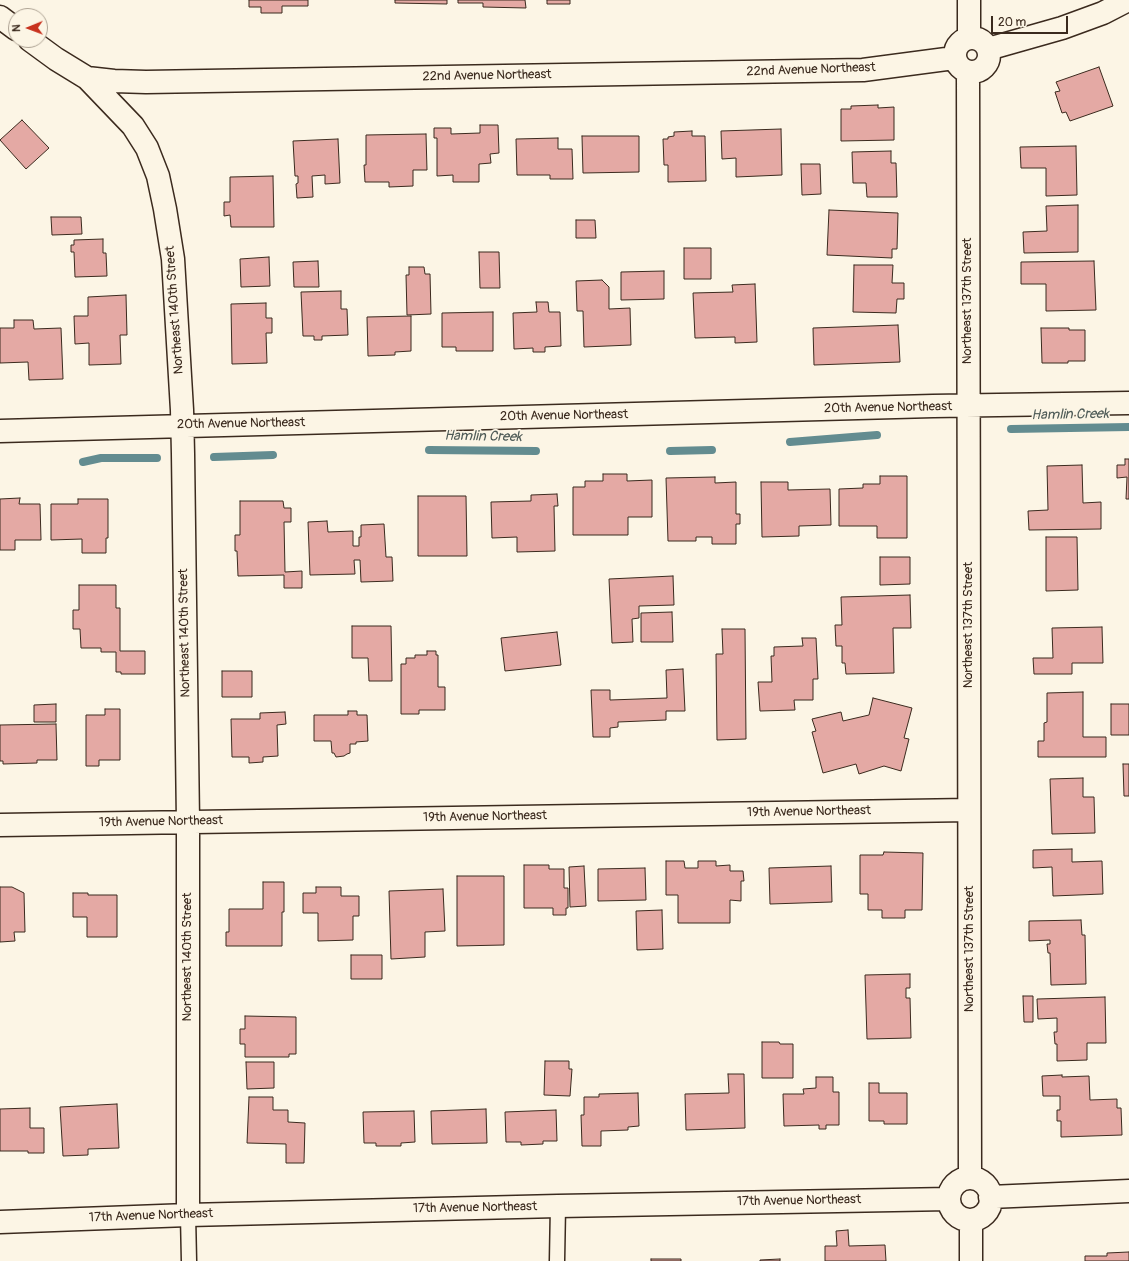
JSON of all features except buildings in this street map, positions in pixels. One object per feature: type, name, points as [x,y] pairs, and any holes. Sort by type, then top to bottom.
[{"type":"street","points":[[969,0],[969,38]]},
{"type":"street","points":[[988,49],[1062,28],[1102,13],[1128,0]]},
{"type":"street","points":[[969,38],[978,39],[983,42],[988,49],[988,62],[985,67],[976,73],[961,65],[955,52],[960,42],[969,38]]},
{"type":"street","name":"22nd Avenue Northeast","points":[[41,48],[87,78],[146,82],[855,70],[961,65]]},
{"type":"street","name":"Northeast 137th Street","points":[[961,65],[968,406],[970,1178]]},
{"type":"street","name":"Northeast 140th Street","points":[[87,78],[133,126],[147,148],[158,176],[173,259],[183,426],[188,822],[188,1215]]},
{"type":"street","name":"20th Avenue Northeast","points":[[0,431],[1129,403]]},
{"type":"street","name":"19th Avenue Northeast","points":[[0,825],[969,810]]},
{"type":"street","points":[[970,1178],[978,1180],[984,1184],[988,1189],[990,1197],[991,1201],[985,1213],[980,1217],[971,1220],[961,1218],[956,1214],[951,1208],[949,1202],[952,1188],[957,1182],[970,1178]]},
{"type":"street","points":[[990,1197],[1129,1191]]},
{"type":"street","name":"17th Avenue Northeast","points":[[0,1222],[188,1215],[558,1206],[949,1199]]},
{"type":"street","points":[[971,1220],[971,1261]]},
{"type":"lane","points":[[558,1206],[558,1261]]},
{"type":"lane","points":[[188,1215],[189,1261]]},
{"type":"waterway","name":"Hamlin Creek","points":[[1011,429],[1129,427]]},
{"type":"waterway","name":"Hamlin Creek","points":[[790,442],[877,435]]},
{"type":"waterway","name":"Hamlin Creek","points":[[429,450],[536,451]]},
{"type":"waterway","name":"Hamlin Creek","points":[[670,451],[712,450]]},
{"type":"waterway","name":"Hamlin Creek","points":[[214,457],[273,455]]},
{"type":"waterway","name":"Hamlin Creek","points":[[83,462],[101,458],[157,458]]}]
